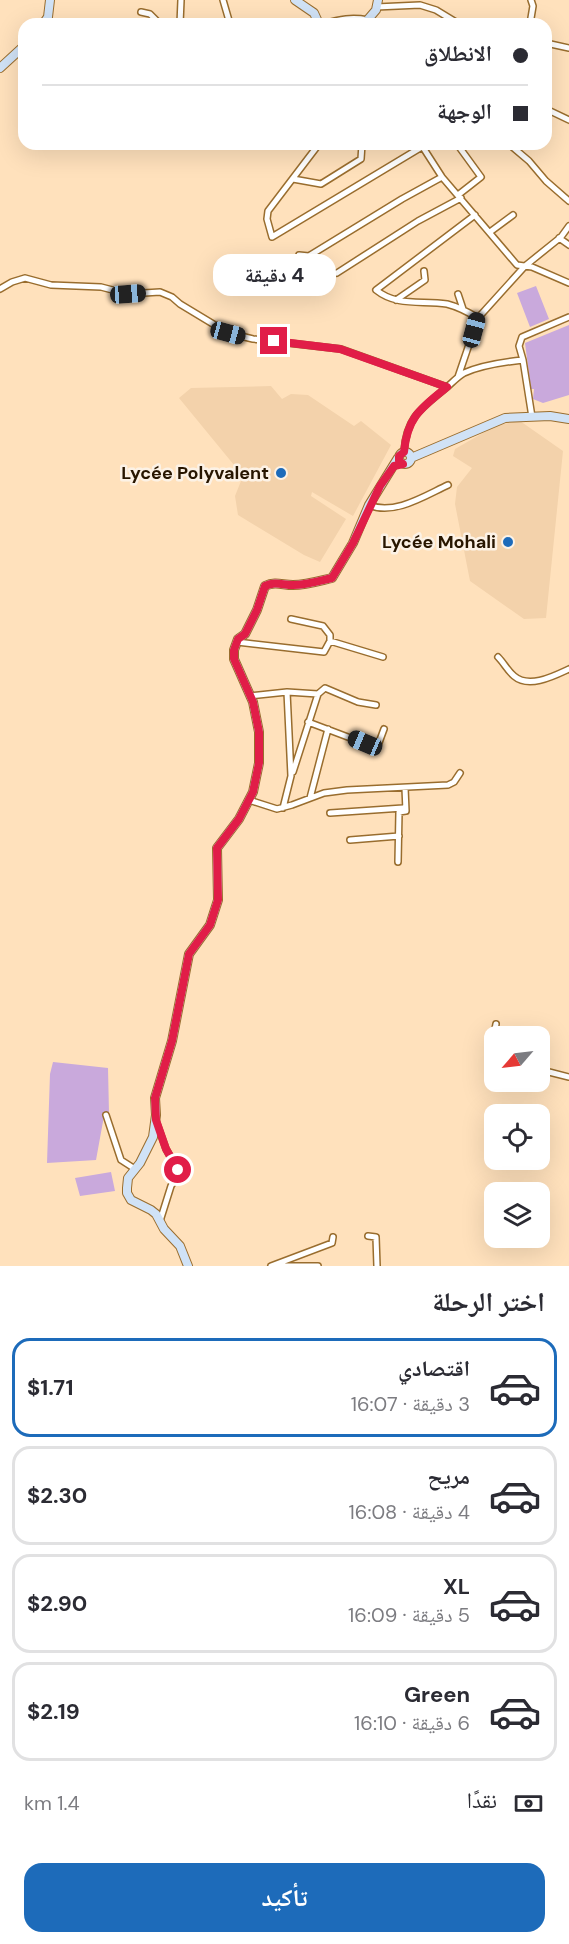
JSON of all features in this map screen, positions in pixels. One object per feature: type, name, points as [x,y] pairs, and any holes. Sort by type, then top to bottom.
[{"type":"street","points":[[47,18],[50,0]]},
{"type":"street","points":[[180,18],[181,0]]},
{"type":"street","points":[[223,0],[228,18]]},
{"type":"street","points":[[295,0],[314,13],[316,18]]},
{"type":"street","points":[[531,0],[531,18]]},
{"type":"street","points":[[368,18],[377,4],[420,5],[436,10],[449,18]]},
{"type":"street","points":[[141,12],[150,14],[154,18]]},
{"type":"street","points":[[552,44],[569,48]]},
{"type":"street","points":[[0,68],[18,52]]},
{"type":"street","points":[[552,112],[569,120]]},
{"type":"street","points":[[314,150],[268,211],[267,219],[272,237],[415,150]]},
{"type":"street","points":[[293,178],[321,184],[361,159],[362,150]]},
{"type":"street","points":[[425,150],[442,177],[517,265],[569,282]]},
{"type":"street","points":[[337,273],[460,197],[481,177],[461,150]]},
{"type":"street","points":[[516,150],[569,201]]},
{"type":"street","points":[[299,255],[309,256],[317,252],[442,177]]},
{"type":"street","points":[[475,215],[376,290],[386,298],[446,304],[463,309],[478,318]]},
{"type":"street","points":[[490,232],[513,215]]},
{"type":"street","points":[[458,377],[478,318],[525,266],[559,238],[569,226]]},
{"type":"street","points":[[559,238],[569,245]]},
{"type":"street","points":[[396,300],[425,280],[424,271]]},
{"type":"street","points":[[0,289],[25,278],[51,285],[101,287],[128,294],[160,292],[172,297],[228,333],[253,339],[340,349],[447,387]]},
{"type":"street","points":[[458,294],[463,309]]},
{"type":"street","points":[[532,417],[524,360],[519,346],[522,337],[569,317]]},
{"type":"street","points":[[188,1266],[180,1246],[151,1210],[128,1197],[127,1188],[128,1178],[140,1163],[153,1137],[156,1120],[155,1098],[172,1041],[189,954],[210,925],[218,900],[217,848],[239,819],[253,792],[260,747],[257,718],[234,659],[238,639],[245,634],[257,610],[265,586],[273,582],[291,585],[332,578],[353,543],[369,506],[400,460],[415,415],[458,377],[474,369],[524,360]]},
{"type":"street","points":[[400,460],[410,463],[411,458],[505,418],[550,416],[569,418]]},
{"type":"street","points":[[369,506],[396,507],[448,485]]},
{"type":"street","points":[[237,642],[324,652],[330,641],[330,634],[323,626],[291,619]]},
{"type":"street","points":[[330,641],[383,657]]},
{"type":"street","points":[[498,657],[516,678],[530,681],[545,680],[569,669]]},
{"type":"street","points":[[283,808],[318,694],[325,688],[358,702],[376,705]]},
{"type":"street","points":[[250,696],[287,692],[318,694]]},
{"type":"street","points":[[287,692],[291,776]]},
{"type":"street","points":[[308,722],[377,748],[384,729]]},
{"type":"street","points":[[310,798],[328,729]]},
{"type":"street","points":[[249,800],[277,809],[324,793],[448,785],[454,782],[460,773]]},
{"type":"street","points":[[398,862],[399,812],[406,811],[405,788]]},
{"type":"street","points":[[330,813],[406,808]]},
{"type":"street","points":[[350,840],[399,836]]},
{"type":"street","points":[[550,1072],[569,1077]]},
{"type":"street","points":[[106,1115],[121,1160],[135,1169]]},
{"type":"street","points":[[156,1120],[178,1175],[171,1186],[160,1221]]},
{"type":"street","points":[[368,1236],[376,1237],[378,1266]]},
{"type":"street","points":[[271,1266],[332,1243],[333,1237]]},
{"type":"street","points":[[279,1266],[318,1266]]},
{"type":"shaded area","points":[[536,286],[549,319],[530,327],[517,293]]},
{"type":"shaded area","points":[[569,325],[569,395],[543,403],[533,399],[534,389],[531,389],[525,343]]},
{"type":"shaded area","name":"Lycée Polyvalent","points":[[271,386],[282,399],[291,394],[308,395],[354,426],[361,421],[391,445],[353,516],[312,492],[311,496],[346,519],[320,562],[304,555],[238,515],[235,496],[243,476],[179,398],[191,388]]},
{"type":"shaded area","name":"Lycée Mohali","points":[[520,421],[563,451],[546,618],[524,619],[470,581],[455,504],[457,487],[472,468],[453,456],[455,449],[497,425]]},
{"type":"shaded area","points":[[53,1062],[108,1068],[109,1113],[104,1116],[96,1160],[47,1163],[50,1074]]},
{"type":"shaded area","points":[[111,1172],[115,1191],[80,1196],[75,1178]]},
{"type":"place","name":"Lycée Polyvalent","points":[[281,473]]},
{"type":"place","name":"Lycée Mohali","points":[[508,542]]},
{"type":"route","points":[[178,1170],[166,1149],[156,1120],[155,1098],[168,1059],[182,999],[189,954],[210,925],[218,900],[217,848],[247,806],[253,792],[259,763],[257,718],[253,702],[234,659],[234,650],[238,639],[245,634],[257,610],[265,586],[273,582],[291,585],[332,578],[353,543],[380,486],[394,466],[403,464],[398,458],[404,452],[406,437],[415,415],[423,405],[447,387],[340,349],[274,341]]}]
